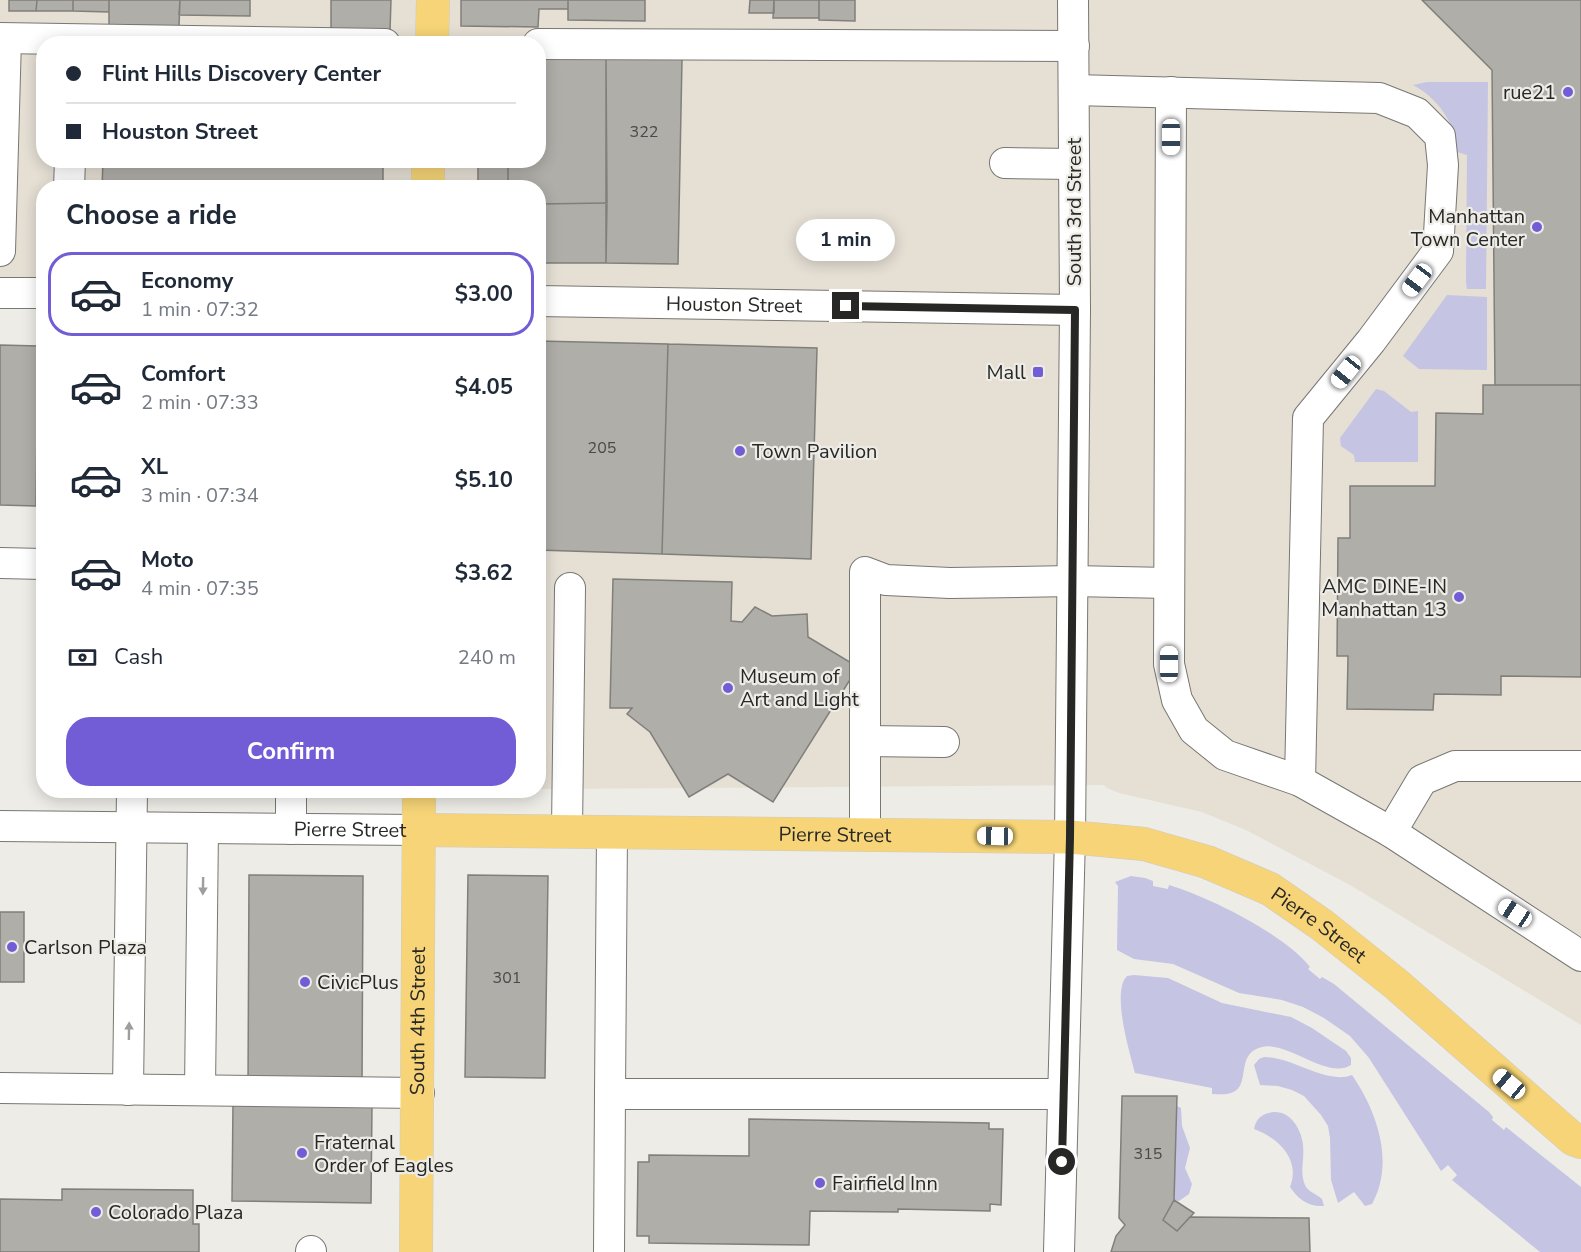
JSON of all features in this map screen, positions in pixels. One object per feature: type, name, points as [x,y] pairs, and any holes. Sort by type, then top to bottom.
[{"type":"main road","points":[[432,36],[433,0]]},
{"type":"main road","name":"South 4th Street","points":[[416,1252],[418,798]]},
{"type":"main road","name":"Pierre Street","points":[[418,830],[1070,837],[1144,844],[1207,862],[1270,889],[1322,925],[1395,984],[1578,1145]]},
{"type":"street","name":"South 3rd Street","points":[[1059,1252],[1070,837],[1075,310],[1073,0]]},
{"type":"street","points":[[0,251],[3,39],[36,40]]},
{"type":"street","points":[[546,44],[1074,46]]},
{"type":"street","points":[[1074,90],[1379,98],[1417,113],[1440,136],[1443,165],[1438,251],[1371,341],[1308,418],[1300,781]]},
{"type":"street","points":[[1171,92],[1169,664],[1177,700],[1194,730],[1225,755],[1300,781],[1391,832],[1581,956]]},
{"type":"street","points":[[1005,163],[1074,164]]},
{"type":"street","points":[[0,293],[36,294]]},
{"type":"street","name":"Houston Street","points":[[546,301],[1075,310]]},
{"type":"street","points":[[0,563],[36,564]]},
{"type":"street","points":[[866,834],[866,572],[886,580],[950,583],[1072,581],[1169,583]]},
{"type":"street","points":[[567,831],[570,588]]},
{"type":"street","points":[[866,741],[944,742]]},
{"type":"street","points":[[1391,832],[1422,780],[1455,766],[1581,766]]},
{"type":"street","points":[[128,1090],[132,798]]},
{"type":"street","points":[[291,798],[291,829]]},
{"type":"street","name":"Pierre Street","points":[[0,826],[418,830]]},
{"type":"street","points":[[200,1090],[203,828]]},
{"type":"street","points":[[609,1252],[612,832]]},
{"type":"street","points":[[0,1088],[418,1093]]},
{"type":"street","points":[[610,1094],[1063,1094]]},
{"type":"shaded area","points":[[0,0],[1581,0],[1581,1025],[1350,885],[1248,831],[1202,812],[1119,793],[1104,785],[546,789],[546,180],[36,180],[36,278],[0,277]]},
{"type":"shaded area","points":[[1427,82],[1488,82],[1486,289],[1467,289],[1466,282],[1467,155],[1457,152],[1449,122],[1438,105],[1413,85]]},
{"type":"shaded area","points":[[1447,295],[1487,297],[1487,370],[1419,369],[1403,356]]},
{"type":"shaded area","points":[[1376,389],[1384,391],[1411,412],[1418,411],[1418,462],[1355,462],[1354,455],[1341,446],[1340,438]]},
{"type":"shaded area","points":[[1131,876],[1153,881],[1153,886],[1168,889],[1169,885],[1204,898],[1245,918],[1283,942],[1298,954],[1310,967],[1308,969],[1320,979],[1322,977],[1334,984],[1489,1112],[1493,1117],[1492,1120],[1504,1130],[1506,1127],[1581,1187],[1581,1252],[1540,1252],[1452,1180],[1457,1175],[1448,1165],[1441,1171],[1369,1058],[1350,1036],[1324,1018],[1303,1007],[1282,1000],[1239,993],[1173,964],[1134,959],[1117,950],[1118,886],[1115,882]]},
{"type":"shaded area","points":[[1127,976],[1168,978],[1222,1003],[1291,1017],[1346,1051],[1351,1058],[1351,1065],[1331,1068],[1284,1049],[1262,1047],[1253,1050],[1248,1056],[1241,1084],[1237,1090],[1224,1094],[1212,1094],[1212,1088],[1135,1073],[1121,1008],[1123,984]]},
{"type":"shaded area","points":[[1264,1057],[1286,1061],[1320,1074],[1342,1077],[1352,1075],[1369,1105],[1380,1138],[1382,1172],[1379,1188],[1372,1204],[1365,1206],[1354,1192],[1338,1203],[1331,1180],[1328,1126],[1304,1096],[1278,1086],[1260,1085],[1254,1065]]},
{"type":"shaded area","points":[[1177,1106],[1181,1108],[1182,1126],[1190,1148],[1185,1168],[1192,1184],[1189,1194],[1179,1201],[1174,1200]]},
{"type":"shaded area","points":[[1274,1112],[1286,1115],[1296,1125],[1303,1142],[1302,1171],[1305,1185],[1322,1199],[1324,1206],[1308,1204],[1296,1195],[1290,1187],[1293,1177],[1292,1167],[1285,1151],[1271,1138],[1254,1129],[1261,1117]]},
{"type":"building","points":[[9,0],[37,0],[36,11],[9,11]]},
{"type":"building","points":[[37,0],[73,0],[73,11],[36,11]]},
{"type":"building","points":[[73,0],[109,0],[109,12],[73,11]]},
{"type":"building","points":[[109,0],[180,0],[179,26],[109,25]]},
{"type":"building","points":[[180,0],[250,0],[250,16],[179,15]]},
{"type":"building","points":[[331,0],[391,0],[390,31],[331,30]]},
{"type":"building","points":[[461,0],[568,0],[568,9],[539,9],[538,27],[461,26]]},
{"type":"building","points":[[568,0],[645,0],[645,21],[568,20]]},
{"type":"building","points":[[750,0],[774,0],[774,13],[749,13]]},
{"type":"building","points":[[774,0],[819,0],[819,18],[773,18]]},
{"type":"building","points":[[819,0],[855,0],[855,21],[819,20]]},
{"type":"building","name":"Manhattan Town Center","points":[[1422,0],[1581,0],[1581,385],[1495,385],[1492,70]]},
{"type":"building","points":[[546,58],[606,58],[607,203],[546,204],[546,180],[508,180],[508,168],[546,168]]},
{"type":"building","points":[[606,58],[682,59],[678,264],[606,263]]},
{"type":"building","points":[[103,168],[383,168],[383,180],[102,180]]},
{"type":"building","points":[[478,168],[508,168],[508,180],[478,180]]},
{"type":"building","points":[[607,203],[606,263],[546,263],[546,204]]},
{"type":"building","points":[[546,341],[668,344],[662,554],[546,550]]},
{"type":"building","name":"Town Pavilion","points":[[668,344],[817,348],[811,559],[662,554]]},
{"type":"building","points":[[0,345],[36,346],[36,506],[0,505]]},
{"type":"building","name":"AMC DINE-IN Manhattan 13","points":[[1483,385],[1581,385],[1581,677],[1501,676],[1501,695],[1434,694],[1433,710],[1347,709],[1348,656],[1337,656],[1338,538],[1350,538],[1350,486],[1435,486],[1436,413],[1483,414]]},
{"type":"building","name":"Museum of Art and Light","points":[[613,579],[732,582],[731,621],[742,622],[755,607],[772,616],[807,614],[808,637],[858,667],[773,802],[728,774],[689,797],[650,732],[627,714],[632,708],[610,708]]},
{"type":"building","name":"CivicPlus","points":[[249,875],[363,876],[362,1088],[248,1088]]},
{"type":"building","points":[[468,875],[548,876],[545,1078],[465,1077]]},
{"type":"building","name":"Carlson Plaza","points":[[0,912],[24,912],[24,982],[0,982]]},
{"type":"building","points":[[1122,1096],[1177,1096],[1174,1200],[1163,1220],[1177,1231],[1190,1217],[1309,1218],[1310,1252],[1111,1252],[1116,1236],[1125,1225],[1119,1218]]},
{"type":"building","name":"Fraternal Order of Eagles","points":[[233,1102],[372,1104],[371,1203],[232,1201]]},
{"type":"building","name":"Fairfield Inn","points":[[749,1119],[989,1123],[989,1129],[1003,1129],[1001,1205],[990,1204],[990,1211],[898,1209],[898,1212],[810,1211],[809,1245],[649,1243],[649,1236],[637,1236],[638,1162],[649,1162],[649,1155],[749,1156]]},
{"type":"building","name":"Colorado Plaza","points":[[62,1189],[193,1190],[193,1224],[199,1224],[199,1252],[0,1252],[0,1199],[62,1200]]},
{"type":"building","points":[[1174,1200],[1194,1213],[1177,1231],[1163,1220]]},
{"type":"place","name":"rue21","points":[[1568,92]]},
{"type":"place","name":"Manhattan Town Center","points":[[1537,227]]},
{"type":"place","name":"Mall","points":[[1038,372]]},
{"type":"place","name":"Town Pavilion","points":[[740,451]]},
{"type":"place","name":"AMC DINE-IN Manhattan 13","points":[[1459,597]]},
{"type":"place","name":"Museum of Art and Light","points":[[728,688]]},
{"type":"place","name":"Carlson Plaza","points":[[12,947]]},
{"type":"place","name":"CivicPlus","points":[[305,982]]},
{"type":"place","name":"Fraternal Order of Eagles","points":[[302,1153]]},
{"type":"place","name":"Fairfield Inn","points":[[820,1183]]},
{"type":"place","name":"Colorado Plaza","points":[[96,1212]]},
{"type":"route","points":[[846,306],[1075,310],[1070,837],[1062,1162]]}]
